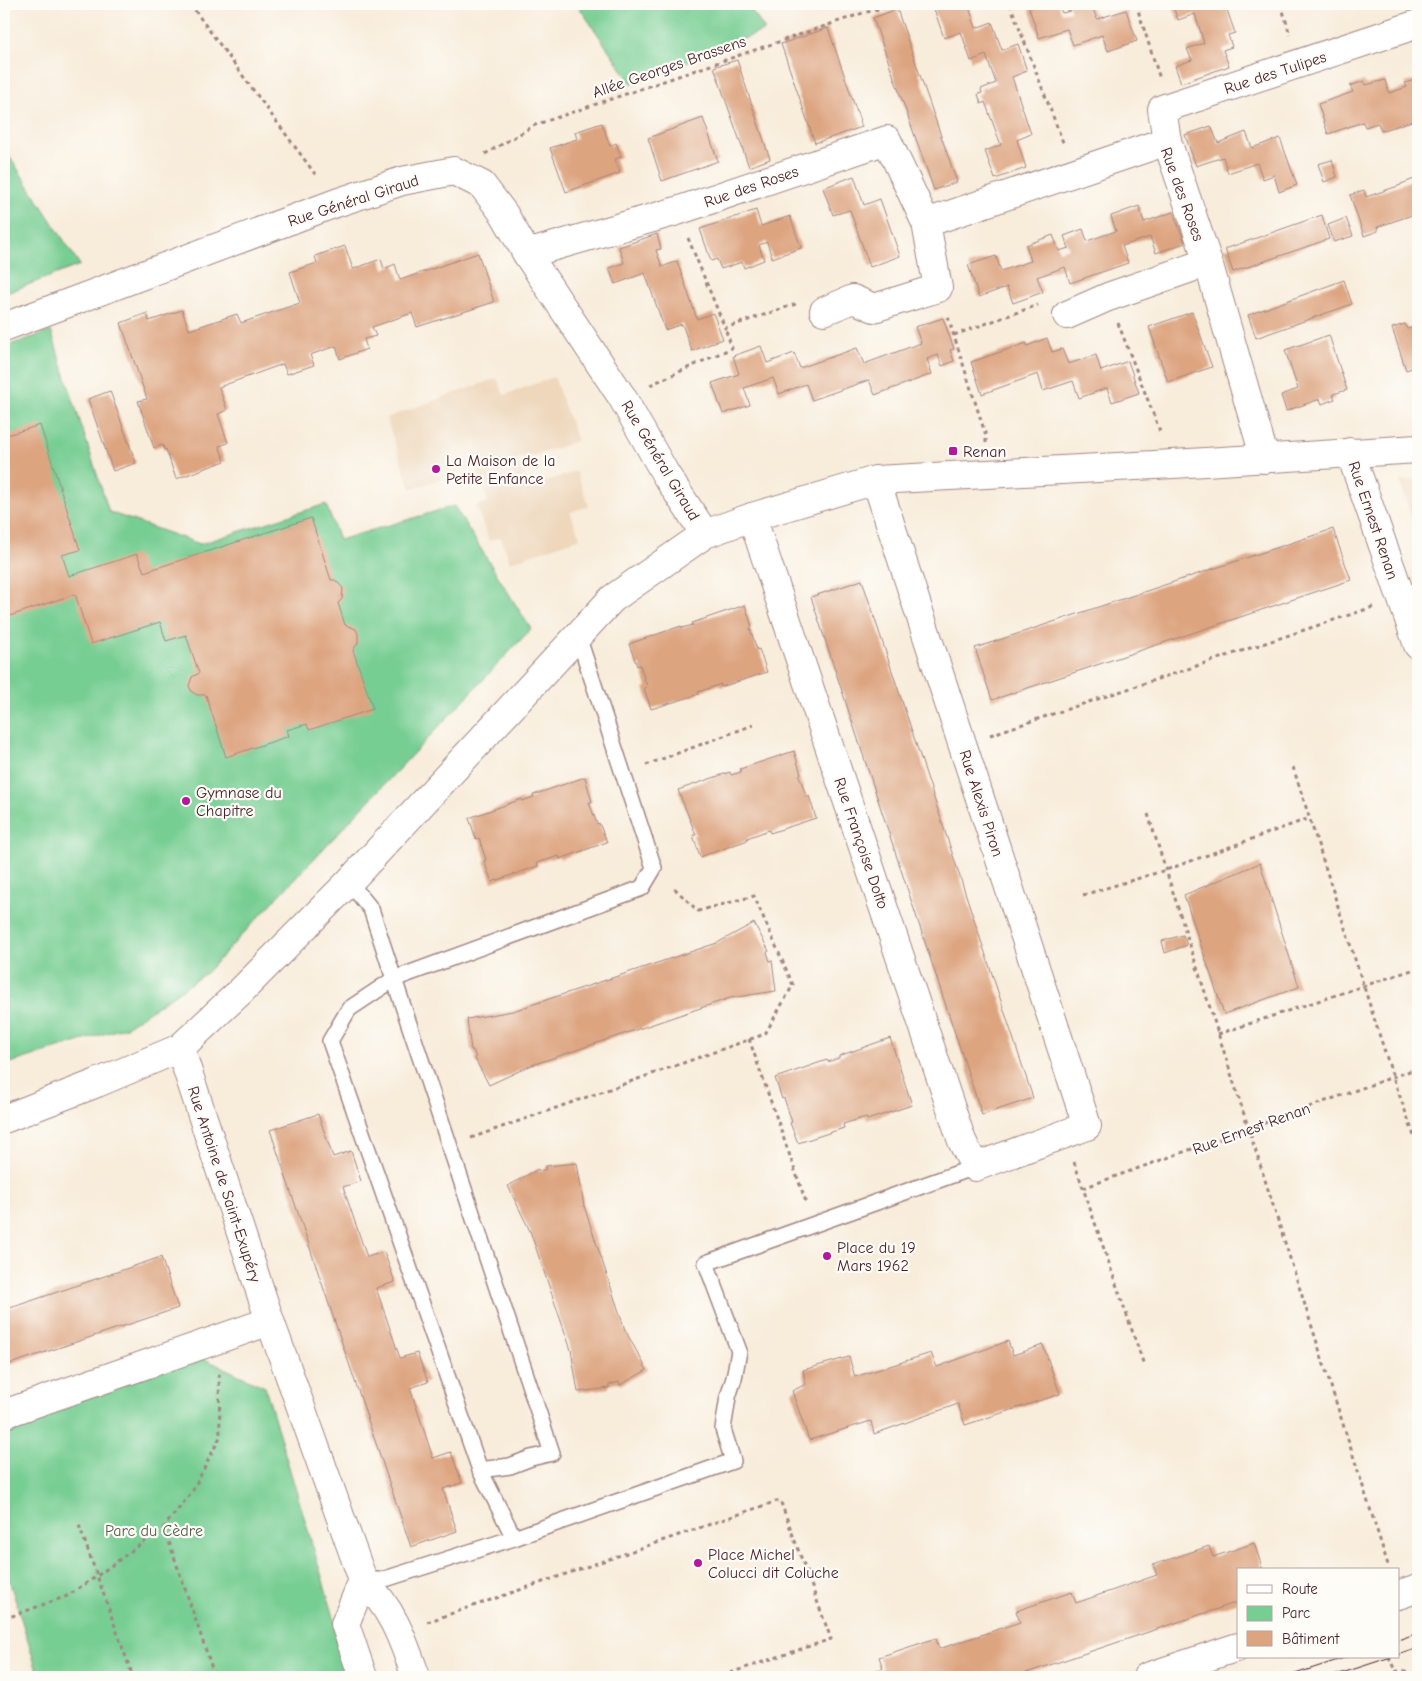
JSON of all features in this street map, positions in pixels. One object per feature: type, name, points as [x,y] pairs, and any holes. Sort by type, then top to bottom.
[{"type":"street","name":"Rue des Tulipes","points":[[1169,108],[1418,24]]},
{"type":"street","points":[[1167,141],[1162,109],[1169,108]]},
{"type":"street","name":"Rue des Roses","points":[[527,254],[677,211],[887,140],[926,222],[938,288]]},
{"type":"street","name":"Rue des Roses","points":[[926,222],[1167,141],[1208,262],[1265,459]]},
{"type":"street","name":"Rue Général Giraud","points":[[4,326],[336,203],[402,181],[454,171],[482,185],[504,214],[527,254],[622,397],[666,475],[706,534]]},
{"type":"street","points":[[1067,315],[1108,297],[1208,262]]},
{"type":"street","points":[[824,311],[853,299],[874,308],[938,288]]},
{"type":"street","points":[[4,1118],[97,1083],[180,1048],[241,991],[349,882],[612,599],[706,534],[752,517],[876,480],[1418,449]]},
{"type":"street","name":"Rue Ernest Renan","points":[[1350,452],[1418,645]]},
{"type":"street","name":"Rue Alexis Piron","points":[[876,480],[963,744],[1076,1130]]},
{"type":"street","name":"Rue Françoise Dolto","points":[[752,517],[962,1141],[975,1167]]},
{"type":"street","name":"Rue Antoine de Saint-Exupéry","points":[[180,1048],[270,1321],[363,1580],[375,1592],[393,1618],[400,1631],[416,1677]]},
{"type":"street","points":[[975,1167],[1076,1130]]},
{"type":"street","points":[[4,1414],[270,1321]]},
{"type":"street","points":[[359,1676],[345,1624],[363,1580]]},
{"type":"street","points":[[1400,1594],[1418,1588]]},
{"type":"street","points":[[1148,1677],[1237,1647]]},
{"type":"lane","points":[[514,1538],[480,1470],[330,1041],[348,1009],[394,979],[642,888],[654,868],[578,636]]},
{"type":"lane","points":[[349,882],[371,909],[552,1453],[510,1466],[480,1470]]},
{"type":"lane","points":[[363,1580],[382,1580],[514,1538],[733,1461],[723,1429],[728,1397],[739,1351],[706,1263],[975,1167]]},
{"type":"path","points":[[190,4],[336,203]]},
{"type":"path","name":"Allée Georges Brassens","points":[[454,171],[535,125],[863,13],[900,4]]},
{"type":"path","points":[[1010,4],[1074,171]]},
{"type":"path","points":[[1136,4],[1169,108]]},
{"type":"path","points":[[622,397],[732,348],[677,211]]},
{"type":"path","points":[[938,288],[986,436],[985,475]]},
{"type":"path","points":[[1108,297],[1173,464]]},
{"type":"path","points":[[724,328],[804,301],[824,311]]},
{"type":"path","points":[[954,335],[1043,303],[1067,315]]},
{"type":"path","points":[[963,744],[1402,597]]},
{"type":"path","points":[[623,773],[753,725]]},
{"type":"path","points":[[1293,767],[1393,1077],[1418,1147]]},
{"type":"path","points":[[1148,814],[1389,1568]]},
{"type":"path","points":[[1083,895],[1166,870],[1310,818]]},
{"type":"path","points":[[450,1146],[765,1034],[793,985],[754,896],[698,911],[654,868]]},
{"type":"path","points":[[1218,1034],[1418,968]]},
{"type":"path","points":[[749,1040],[814,1225]]},
{"type":"path","name":"Rue Ernest Renan","points":[[1083,1188],[1418,1068]]},
{"type":"path","points":[[1076,1130],[1083,1188],[1144,1365]]},
{"type":"path","points":[[4,1619],[67,1596],[98,1576],[164,1527],[192,1492],[220,1437],[219,1393]]},
{"type":"path","points":[[400,1631],[780,1500],[831,1639],[718,1677]]},
{"type":"path","points":[[79,1526],[133,1677]]},
{"type":"path","points":[[164,1527],[215,1677]]},
{"type":"path","points":[[1390,1658],[1400,1677]]},
{"type":"path","points":[[1380,1677],[1398,1671],[1418,1674]]},
{"type":"shaded area","name":"La Maison de la Petite Enfance","points":[[554,377],[577,441],[528,458],[526,456],[517,459],[527,488],[576,471],[589,506],[570,512],[580,538],[510,562],[501,537],[489,541],[476,506],[488,502],[476,467],[411,489],[386,418],[497,378],[504,395]]},
{"type":"shaded area","points":[[1418,480],[1418,538],[1400,481]]},
{"type":"green space","points":[[577,4],[747,4],[765,30],[632,84]]},
{"type":"green space","points":[[4,148],[80,265],[4,294]]},
{"type":"green space","name":"Gymnase du Chapitre","points":[[51,331],[109,512],[200,544],[326,504],[339,540],[454,506],[531,629],[206,973],[126,1027],[4,1065],[4,347]]},
{"type":"green space","name":"Parc du Cèdre","points":[[200,1357],[265,1387],[352,1677],[35,1677],[38,1674],[4,1563],[4,1427]]},
{"type":"building","points":[[952,4],[968,4],[976,28],[992,22],[1002,50],[1018,44],[1027,71],[1012,77],[1031,134],[1017,140],[1026,168],[995,179],[985,151],[1001,145],[985,102],[981,104],[978,94],[982,93],[981,89],[996,83],[986,55],[971,61],[961,32],[944,38],[934,9]]},
{"type":"building","points":[[1041,4],[1058,4],[1062,13],[1071,11],[1068,4],[1091,4],[1097,19],[1126,10],[1137,41],[1108,51],[1102,35],[1073,45],[1067,29],[1039,38],[1029,8]]},
{"type":"building","points":[[1172,4],[1225,4],[1235,33],[1228,35],[1232,47],[1223,50],[1229,66],[1181,83],[1175,66],[1192,60],[1187,49],[1204,43],[1195,14],[1178,20]]},
{"type":"building","points":[[897,9],[957,182],[934,190],[873,18]]},
{"type":"building","points":[[828,28],[862,127],[815,143],[781,44]]},
{"type":"building","points":[[737,60],[770,159],[749,167],[714,67]]},
{"type":"building","points":[[1418,79],[1418,119],[1381,131],[1378,123],[1365,127],[1363,122],[1328,134],[1318,104],[1353,92],[1350,86],[1364,81],[1366,85],[1385,80],[1389,93],[1407,87],[1405,83]]},
{"type":"building","points":[[703,118],[718,161],[662,181],[648,138]]},
{"type":"building","points":[[602,123],[610,146],[616,143],[621,157],[615,159],[620,173],[566,192],[550,148],[577,139],[575,132]]},
{"type":"building","points":[[1211,126],[1218,143],[1246,132],[1252,148],[1280,138],[1297,185],[1279,192],[1274,175],[1263,179],[1257,163],[1228,173],[1223,157],[1196,166],[1185,135]]},
{"type":"building","points":[[1332,160],[1337,177],[1324,182],[1318,164]]},
{"type":"building","points":[[854,176],[864,205],[880,199],[900,256],[870,267],[850,210],[833,215],[823,188]]},
{"type":"building","points":[[1417,178],[1418,226],[1416,227],[1412,215],[1377,227],[1378,231],[1364,236],[1350,195],[1364,190],[1366,197]]},
{"type":"building","points":[[1139,206],[1144,222],[1173,212],[1185,243],[1156,253],[1150,237],[1122,246],[1128,263],[1070,283],[1065,267],[1037,277],[1043,292],[1013,303],[1007,287],[979,297],[968,265],[996,256],[1001,271],[1031,261],[1026,245],[1053,235],[1059,251],[1069,248],[1064,236],[1083,229],[1087,241],[1116,231],[1111,216]]},
{"type":"building","points":[[756,210],[761,226],[790,216],[801,248],[772,258],[767,242],[759,245],[764,260],[744,268],[742,262],[721,269],[717,259],[711,261],[700,229]]},
{"type":"building","points":[[1322,215],[1329,239],[1233,272],[1225,249]]},
{"type":"building","points":[[1346,218],[1353,236],[1334,242],[1328,225]]},
{"type":"building","points":[[657,234],[661,249],[656,250],[662,267],[677,261],[697,319],[713,313],[723,339],[692,351],[682,324],[665,330],[645,273],[615,284],[609,268],[624,263],[619,247]]},
{"type":"building","points":[[345,246],[353,269],[381,259],[384,269],[395,264],[400,280],[478,253],[494,302],[417,327],[412,313],[372,327],[376,336],[364,339],[367,349],[340,359],[336,346],[310,355],[314,365],[287,374],[283,364],[219,387],[227,410],[218,414],[228,443],[219,446],[225,461],[176,479],[166,449],[164,450],[163,445],[154,448],[138,401],[147,399],[121,323],[147,313],[149,321],[182,310],[189,330],[237,314],[241,323],[300,303],[290,272],[317,263],[315,256]]},
{"type":"building","points":[[1344,280],[1352,304],[1256,338],[1248,315]]},
{"type":"building","points":[[1192,312],[1212,367],[1168,382],[1149,327]]},
{"type":"building","points":[[943,318],[954,349],[950,350],[954,361],[942,366],[938,355],[927,359],[932,374],[875,395],[869,380],[812,400],[806,384],[779,394],[773,378],[744,388],[750,405],[723,414],[712,383],[739,374],[733,356],[761,346],[767,363],[794,353],[800,368],[857,348],[864,364],[921,343],[915,327]]},
{"type":"building","points":[[1405,324],[1407,329],[1418,326],[1418,366],[1406,370],[1392,328]]},
{"type":"building","points":[[1329,335],[1347,390],[1333,394],[1335,399],[1322,404],[1320,399],[1286,411],[1281,395],[1298,389],[1285,350]]},
{"type":"building","points":[[1047,338],[1052,352],[1062,349],[1068,364],[1096,355],[1101,371],[1128,361],[1139,393],[1112,402],[1107,388],[1079,398],[1073,381],[1043,391],[1038,374],[982,394],[971,362],[1027,343],[1027,346]]},
{"type":"building","points":[[110,391],[136,463],[113,471],[88,399]]},
{"type":"building","points":[[40,425],[80,550],[62,555],[69,576],[137,554],[144,572],[311,518],[331,580],[335,580],[343,588],[342,599],[338,603],[345,625],[356,629],[358,634],[358,643],[353,650],[373,709],[309,730],[307,724],[287,730],[289,736],[226,757],[206,695],[197,695],[192,692],[189,686],[192,677],[199,673],[186,635],[166,641],[160,622],[91,644],[75,594],[4,618],[4,436]]},
{"type":"building","points":[[1333,529],[1351,580],[992,700],[975,648]]},
{"type":"building","points":[[862,580],[1033,1098],[982,1115],[811,597]]},
{"type":"building","points":[[745,605],[757,650],[759,649],[767,672],[721,687],[721,684],[698,692],[699,694],[651,709],[644,688],[647,687],[640,665],[637,666],[629,644],[681,626],[682,628],[693,625],[692,623]]},
{"type":"building","points":[[794,751],[801,774],[799,775],[806,796],[809,796],[816,818],[770,833],[769,830],[747,838],[748,840],[700,857],[693,835],[696,835],[678,790],[730,772],[731,775],[741,772],[740,769]]},
{"type":"building","points":[[585,777],[592,802],[589,802],[597,824],[599,823],[607,842],[560,859],[559,856],[537,863],[538,866],[492,882],[484,861],[486,860],[479,838],[476,839],[469,818],[522,799],[522,801],[534,797],[533,795]]},
{"type":"building","points":[[1260,863],[1299,987],[1224,1014],[1184,895]]},
{"type":"building","points":[[754,923],[769,951],[767,952],[770,961],[772,960],[776,991],[730,998],[532,1065],[489,1085],[475,1059],[473,1050],[471,1050],[467,1019],[513,1011],[717,943]]},
{"type":"building","points":[[1183,935],[1187,945],[1165,953],[1162,941]]},
{"type":"building","points":[[890,1038],[912,1105],[867,1120],[866,1117],[843,1124],[844,1128],[798,1143],[790,1123],[792,1122],[784,1098],[782,1099],[775,1078],[827,1060],[828,1062],[839,1058],[839,1056]]},
{"type":"building","points":[[318,1114],[333,1157],[351,1151],[361,1181],[343,1187],[367,1257],[384,1252],[395,1282],[376,1288],[400,1358],[417,1353],[428,1382],[410,1388],[433,1458],[451,1452],[462,1483],[443,1489],[457,1531],[411,1547],[270,1130]]},
{"type":"building","points":[[577,1163],[584,1206],[625,1330],[647,1370],[620,1385],[619,1382],[609,1385],[609,1388],[578,1392],[571,1350],[530,1231],[508,1186],[538,1169],[539,1171],[546,1169],[546,1166]]},
{"type":"building","points":[[161,1257],[178,1308],[4,1366],[4,1310]]},
{"type":"building","points":[[1008,1341],[1013,1355],[1043,1345],[1060,1394],[965,1425],[958,1404],[874,1434],[871,1421],[809,1440],[792,1391],[806,1384],[803,1370],[849,1357],[855,1377],[931,1353],[937,1367]]},
{"type":"building","points":[[1254,1543],[1262,1568],[1237,1568],[1237,1602],[1014,1677],[856,1677],[883,1668],[879,1657],[936,1638],[939,1649],[1020,1622],[1016,1611],[1072,1592],[1076,1603],[1157,1575],[1153,1565],[1209,1546],[1213,1557]]},
{"type":"tram line","points":[[1400,1639],[1418,1633]]},
{"type":"tram line","points":[[1400,1654],[1418,1648]]},
{"type":"tram line","points":[[1286,1677],[1344,1658]]},
{"type":"tram line","points":[[1330,1677],[1388,1658]]},
{"type":"place","name":"Renan","points":[[953,451]]},
{"type":"place","name":"La Maison de la Petite Enfance","points":[[436,469]]},
{"type":"place","name":"Gymnase du Chapitre","points":[[186,801]]},
{"type":"place","name":"Place du 19 Mars 1962","points":[[827,1256]]},
{"type":"place","name":"Place Michel Colucci dit Coluche","points":[[698,1563]]}]
